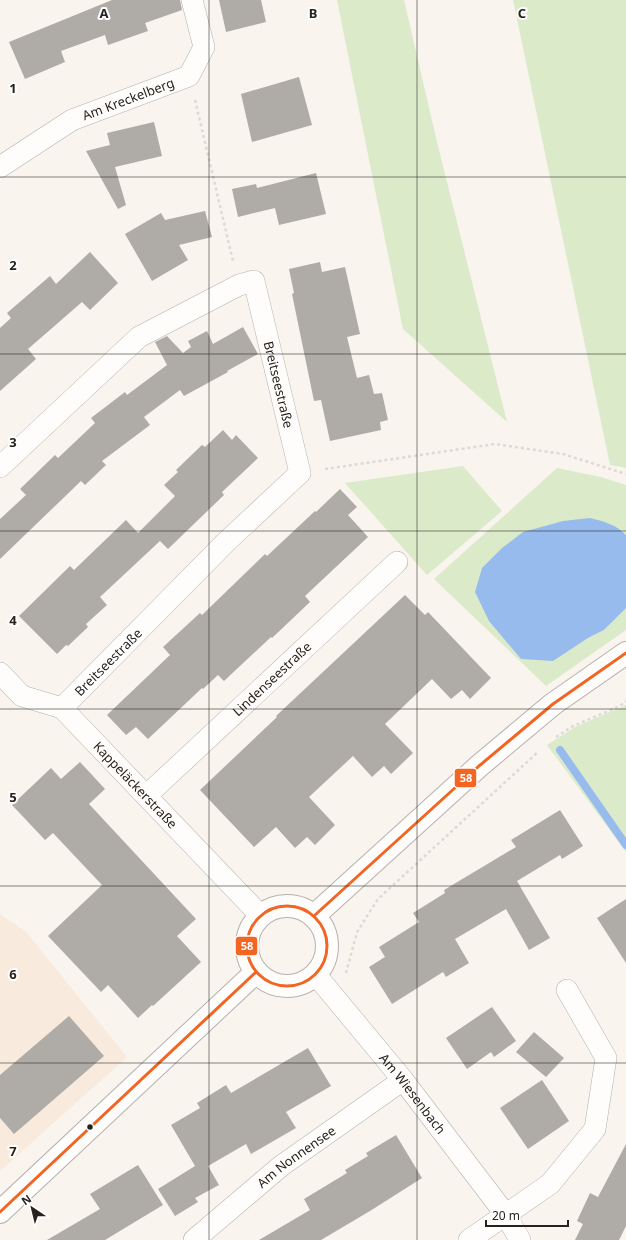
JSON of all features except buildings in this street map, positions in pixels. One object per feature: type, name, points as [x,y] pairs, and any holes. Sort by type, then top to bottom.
[{"type":"street","name":"Am Kreckelberg","points":[[0,167],[72,120],[189,76],[204,47],[192,0]]},
{"type":"street","name":"Breitseestraße","points":[[0,466],[139,337],[239,285],[254,281],[300,473],[226,542],[62,708]]},
{"type":"street","name":"Lindenseestraße","points":[[146,796],[397,562]]},
{"type":"street","points":[[315,915],[479,766],[553,704],[626,653]]},
{"type":"street","name":"Kappeläckerstraße","points":[[0,673],[22,696],[62,708],[260,915]]},
{"type":"street","points":[[292,905],[315,915],[324,928],[328,940],[327,956],[322,983],[303,984],[289,987],[269,982],[256,972],[249,962],[246,948],[249,931],[260,915],[273,907],[292,905]]},
{"type":"street","points":[[0,1212],[256,972]]},
{"type":"street","name":"Am Wiesenbach","points":[[322,983],[403,1080],[506,1215],[520,1240]]},
{"type":"street","points":[[469,1240],[550,1184],[595,1129],[606,1058],[567,990]]},
{"type":"street","name":"Am Nonnensee","points":[[194,1240],[281,1166],[403,1080]]},
{"type":"path","points":[[189,76],[239,285]]},
{"type":"path","points":[[300,473],[495,444],[564,454],[626,474]]},
{"type":"path","points":[[552,740],[573,726],[620,706],[626,701]]},
{"type":"path","points":[[322,983],[346,974],[357,932],[378,899],[540,750]]},
{"type":"shaded area","points":[[0,914],[26,932],[127,1057],[0,1171]]},
{"type":"green space","points":[[337,0],[404,0],[437,142],[507,422],[403,329]]},
{"type":"green space","points":[[513,0],[626,0],[626,468],[610,465]]},
{"type":"green space","points":[[463,466],[502,511],[427,575],[345,483]]},
{"type":"green space","points":[[557,468],[601,477],[626,485],[626,535],[621,529],[588,638],[604,630],[626,608],[626,630],[546,686],[434,579]]},
{"type":"green space","points":[[626,705],[626,852],[547,745],[575,727]]},
{"type":"water","points":[[590,518],[614,526],[626,535],[626,608],[604,630],[588,638],[553,661],[521,659],[489,621],[475,592],[482,568],[502,548],[523,532],[563,521]]},
{"type":"waterway","points":[[560,750],[626,845]]},
{"type":"transit line","name":"58","points":[[315,915],[479,766],[553,704],[626,653]]},
{"type":"transit line","name":"58","points":[[279,906],[295,906],[316,917],[327,938],[327,946],[327,954],[316,975],[295,986],[279,986],[265,980],[258,975],[253,968],[247,954],[247,938],[253,924],[258,917],[265,912],[279,906]]},
{"type":"transit line","name":"58","points":[[0,1212],[256,972]]}]
